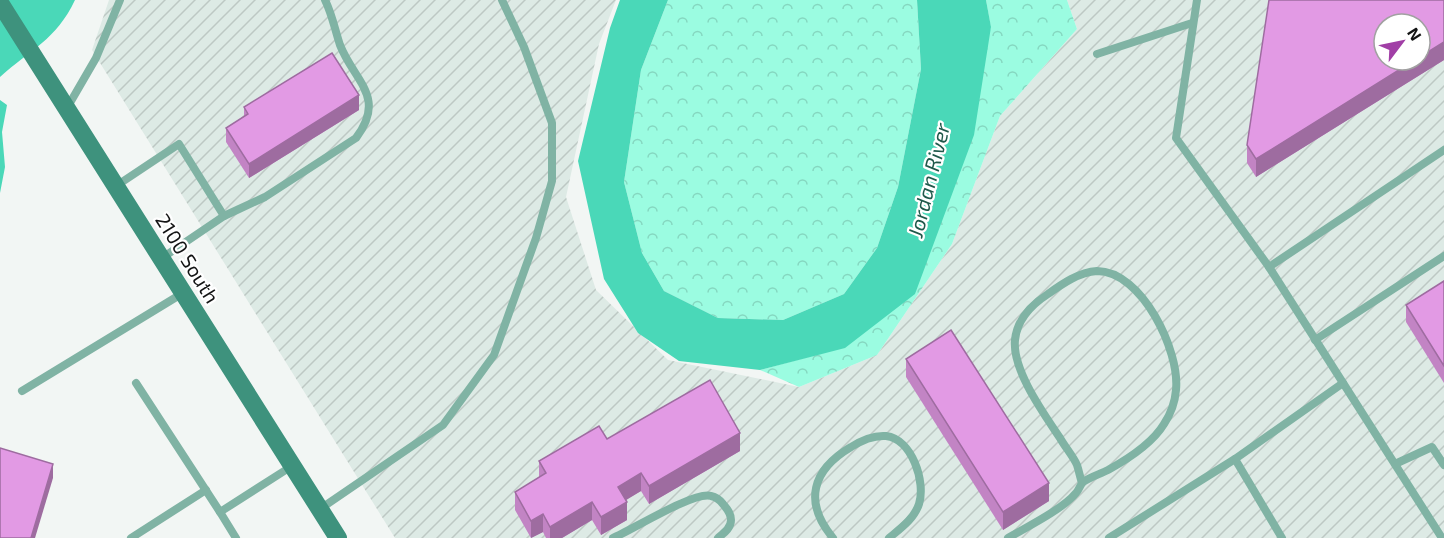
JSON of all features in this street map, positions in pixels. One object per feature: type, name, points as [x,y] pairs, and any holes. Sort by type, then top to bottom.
[{"type":"street","name":"2100 South","points":[[0,3],[338,538]]},
{"type":"lane","points":[[67,109],[96,58],[120,0]]},
{"type":"lane","points":[[162,258],[224,216],[265,197],[356,138],[366,124],[369,106],[362,82],[341,46],[325,0]]},
{"type":"lane","points":[[320,510],[443,425],[494,356],[536,238],[552,182],[552,123],[524,47],[502,0]]},
{"type":"lane","points":[[1197,0],[1176,138],[1269,267],[1442,538]]},
{"type":"lane","points":[[1097,54],[1192,22]]},
{"type":"lane","points":[[116,186],[179,144],[224,216]]},
{"type":"lane","points":[[1269,267],[1444,150]]},
{"type":"lane","points":[[1315,339],[1444,256]]},
{"type":"lane","points":[[1008,538],[1057,508],[1077,493],[1082,483],[1132,455],[1163,426],[1172,406],[1176,389],[1170,349],[1161,326],[1133,287],[1116,276],[1099,271],[1084,273],[1039,300],[1026,313],[1017,328],[1015,343],[1017,358],[1025,380],[1077,465],[1082,483]]},
{"type":"lane","points":[[22,391],[183,293]]},
{"type":"lane","points":[[1109,538],[1235,459],[1343,382]]},
{"type":"lane","points":[[136,383],[236,538]]},
{"type":"lane","points":[[833,538],[821,522],[817,506],[816,488],[820,475],[828,464],[861,441],[876,436],[889,436],[900,442],[906,449],[919,473],[921,490],[919,504],[910,520],[889,538]]},
{"type":"lane","points":[[1395,464],[1432,447],[1444,465]]},
{"type":"lane","points":[[1235,459],[1282,538]]},
{"type":"lane","points":[[220,512],[292,466]]},
{"type":"lane","points":[[131,538],[206,490]]},
{"type":"lane","points":[[613,538],[626,536],[681,503],[710,495],[719,500],[729,511],[731,522],[726,532],[718,538]]},
{"type":"shaded area","points":[[109,0],[616,0],[599,44],[566,197],[596,290],[668,360],[799,387],[877,355],[952,244],[1000,116],[1077,29],[1067,0],[1444,0],[1444,538],[395,538],[92,50]]},
{"type":"green space","points":[[668,0],[917,0],[921,69],[898,187],[877,248],[844,294],[783,320],[718,318],[664,291],[642,253],[624,182],[641,70]]},
{"type":"green space","points":[[986,0],[1067,0],[1077,29],[1000,116],[952,244],[877,355],[799,387],[760,370],[845,347],[991,28]]},
{"type":"water","points":[[0,0],[75,0],[68,14],[51,35],[0,77]]},
{"type":"water","name":"Jordan River","points":[[620,0],[668,0],[641,70],[624,182],[642,253],[664,291],[718,318],[783,320],[844,294],[877,248],[898,187],[921,69],[917,0],[986,0],[991,27],[974,135],[915,294],[845,348],[760,370],[679,361],[638,333],[604,279],[578,161],[610,28]]},
{"type":"water","points":[[0,100],[7,105],[2,132],[5,167],[0,193]]},
{"type":"building","points":[[1269,0],[1444,0],[1444,42],[1432,50],[1432,12],[1372,12],[1372,72],[1396,72],[1256,159],[1247,145]]},
{"type":"building","points":[[332,53],[359,95],[249,164],[226,128],[248,114],[244,107]]},
{"type":"building","points":[[1444,281],[1444,366],[1406,305]]},
{"type":"building","points":[[951,330],[1049,483],[1003,512],[906,359]]},
{"type":"building","points":[[710,380],[740,433],[649,486],[641,473],[618,487],[627,502],[601,517],[592,502],[550,527],[543,514],[531,521],[515,492],[546,473],[539,461],[599,426],[607,439]]},
{"type":"building","points":[[0,448],[53,464],[31,538],[0,538]]}]
